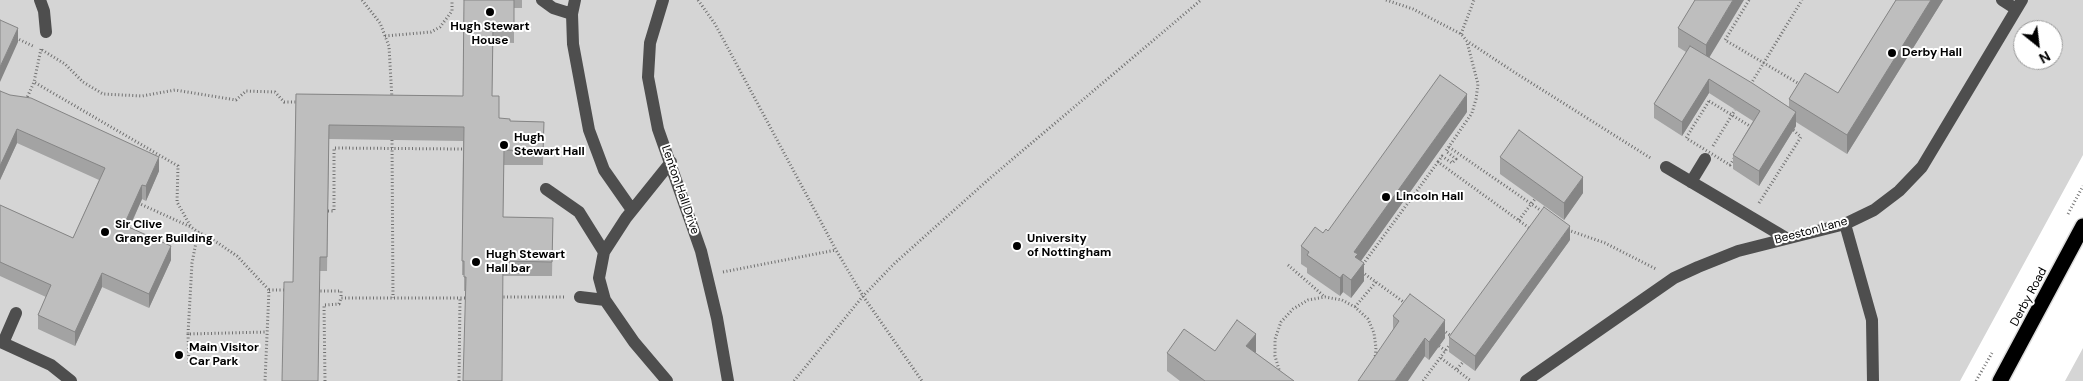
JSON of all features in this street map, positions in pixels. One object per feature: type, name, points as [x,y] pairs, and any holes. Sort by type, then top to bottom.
[{"type":"highway","name":"Derby Road","points":[[2000,381],[2083,226]]},
{"type":"street","points":[[40,0],[44,11],[46,32]]},
{"type":"street","points":[[542,0],[553,8],[572,14]]},
{"type":"street","points":[[575,0],[572,14],[573,44],[589,130],[604,170],[632,210]]},
{"type":"street","name":"Lenton Hall Drive","points":[[663,0],[650,43],[648,77],[658,129],[691,220],[707,276],[728,381]]},
{"type":"street","points":[[2002,0],[2019,5]]},
{"type":"street","name":"Beeston Lane","points":[[1526,381],[1674,278],[1716,258],[1845,224],[1874,210],[1900,191],[1922,167],[2019,5]]},
{"type":"street","points":[[1691,182],[1707,156]]},
{"type":"street","points":[[667,381],[634,342],[605,300],[599,278],[604,252],[632,210],[671,162]]},
{"type":"street","points":[[1666,167],[1786,238]]},
{"type":"street","points":[[546,189],[579,212],[604,252]]},
{"type":"street","points":[[1845,224],[1872,320],[1872,381]]},
{"type":"street","points":[[580,297],[605,300]]},
{"type":"street","points":[[16,313],[3,343],[51,365],[71,381]]},
{"type":"path","points":[[362,0],[380,22],[389,46],[392,102],[382,102]]},
{"type":"path","points":[[385,36],[431,32],[440,27],[452,11],[452,0]]},
{"type":"path","points":[[698,0],[715,24],[748,90],[863,296],[922,381]]},
{"type":"path","points":[[794,381],[863,296],[895,264],[989,180],[1201,0]]},
{"type":"path","points":[[1386,0],[1413,9],[1461,34],[1467,41],[1666,167]]},
{"type":"path","points":[[1461,34],[1474,0]]},
{"type":"path","points":[[1749,0],[1725,40],[1805,88]]},
{"type":"path","points":[[1745,94],[1802,0]]},
{"type":"path","points":[[8,34],[42,50],[65,64],[83,82],[103,94],[142,96],[175,90],[236,100],[246,91],[275,92],[284,102],[304,102]]},
{"type":"path","points":[[1407,305],[1359,270],[1442,156],[1452,163],[1456,159],[1446,151],[1472,113],[1476,99],[1477,78],[1467,41]]},
{"type":"path","points":[[24,104],[34,82],[42,50]]},
{"type":"path","points":[[34,82],[178,166],[177,202],[192,227]]},
{"type":"path","points":[[1709,101],[1732,115],[1753,128],[1730,165],[1707,156],[1686,138],[1709,101]]},
{"type":"path","points":[[1707,156],[1735,110]]},
{"type":"path","points":[[1766,194],[1801,137],[1788,126]]},
{"type":"path","points":[[392,140],[393,298]]},
{"type":"path","points":[[1449,147],[1546,214]]},
{"type":"path","points":[[328,211],[334,211],[334,148],[464,149]]},
{"type":"path","points":[[1438,162],[1533,231],[1530,236]]},
{"type":"path","points":[[1519,220],[1535,199]]},
{"type":"path","points":[[133,201],[192,227],[218,243],[237,256],[269,290],[266,381]]},
{"type":"path","points":[[1562,226],[1570,231],[1605,243],[1674,278]]},
{"type":"path","points":[[189,364],[188,334],[192,263],[198,232]]},
{"type":"path","points":[[707,276],[836,250]]},
{"type":"path","points":[[1288,264],[1325,297]]},
{"type":"path","points":[[1356,307],[1376,282]]},
{"type":"path","points":[[269,290],[295,290]]},
{"type":"path","points":[[313,291],[341,291],[339,304],[324,305],[325,381]]},
{"type":"path","points":[[459,381],[460,297]]},
{"type":"path","points":[[496,298],[580,297]]},
{"type":"path","points":[[1284,377],[1275,356],[1275,339],[1281,322],[1293,309],[1308,300],[1325,297],[1342,300],[1356,307],[1368,320],[1374,333],[1375,362]]},
{"type":"path","points":[[341,298],[477,298]]},
{"type":"path","points":[[1439,328],[1454,339]]},
{"type":"path","points":[[1423,381],[1460,331]]},
{"type":"path","points":[[188,334],[267,332]]},
{"type":"path","points":[[1439,346],[1446,351]]},
{"type":"path","points":[[1441,358],[1472,381]]},
{"type":"path","points":[[1457,370],[1463,362]]},
{"type":"shaded area","name":"University of Nottingham","points":[[0,0],[2083,0],[2083,155],[1960,381],[0,381]]},
{"type":"shaded area","points":[[2083,348],[2083,381],[2065,381]]},
{"type":"building","name":"Hugh Stewart Hall","points":[[464,0],[514,0],[514,28],[493,28],[492,96],[499,96],[499,118],[510,119],[510,121],[544,122],[543,151],[504,150],[503,217],[553,218],[552,262],[503,261],[502,381],[463,381],[466,277],[464,277],[464,261],[462,261],[464,127],[329,125],[327,257],[320,257],[318,381],[282,381],[284,282],[293,282],[296,94],[463,96]]},
{"type":"building","points":[[1695,0],[1733,0],[1706,45],[1678,28]]},
{"type":"building","points":[[1896,0],[1931,0],[1847,135],[1789,99],[1805,73],[1838,93]]},
{"type":"building","points":[[0,20],[18,28],[0,67]]},
{"type":"building","points":[[1690,46],[1796,112],[1759,171],[1733,155],[1760,111],[1709,79],[1682,122],[1654,104]]},
{"type":"building","name":"Lincoln Hall","points":[[1440,75],[1467,94],[1354,252],[1358,254],[1355,257],[1364,263],[1351,280],[1343,274],[1340,278],[1307,255],[1309,252],[1301,246],[1315,227],[1323,233],[1326,229],[1328,231]]},
{"type":"building","name":"Sir Clive Granger Building","points":[[0,91],[10,95],[31,98],[159,157],[146,186],[142,185],[124,225],[171,246],[149,294],[102,273],[75,332],[38,315],[51,285],[0,262],[0,205],[73,238],[105,168],[17,129],[0,166]]},
{"type":"building","points":[[1519,130],[1583,177],[1564,203],[1500,157]]},
{"type":"building","points":[[1544,207],[1570,226],[1475,356],[1449,337]]},
{"type":"building","points":[[1410,294],[1445,320],[1429,342],[1425,338],[1395,381],[1358,381],[1399,321],[1393,316]]},
{"type":"building","points":[[1237,320],[1256,334],[1246,346],[1294,381],[1205,381],[1167,353],[1184,329],[1215,351]]},
{"type":"place","name":"Hugh Stewart House","points":[[490,12]]},
{"type":"place","name":"Derby Hall","points":[[1892,53]]},
{"type":"place","name":"Hugh Stewart Hall","points":[[504,145]]},
{"type":"place","name":"Lincoln Hall","points":[[1386,197]]},
{"type":"place","name":"Sir Clive Granger Building","points":[[105,232]]},
{"type":"place","name":"University of Nottingham","points":[[1017,246]]},
{"type":"place","name":"Hugh Stewart Hall bar","points":[[476,262]]},
{"type":"place","name":"Main Visitor Car Park","points":[[179,355]]}]
